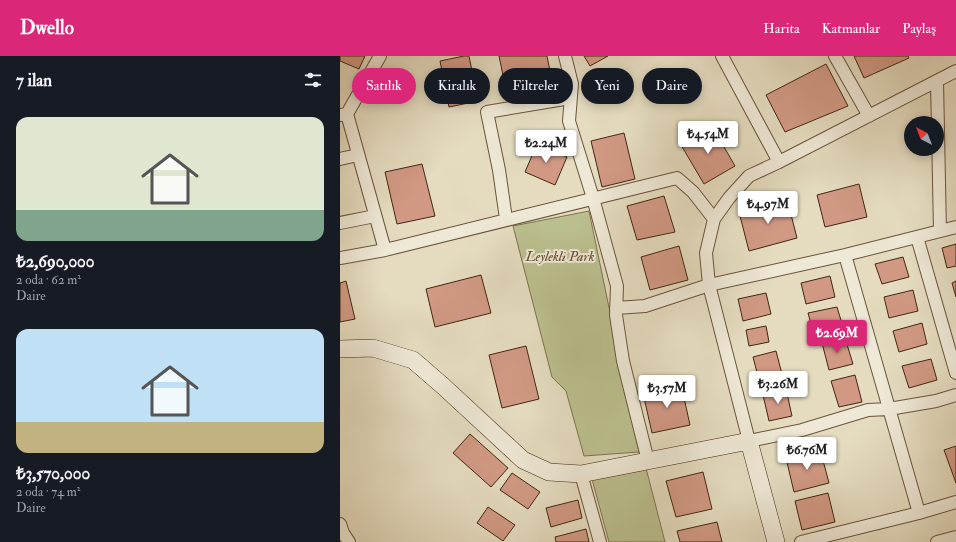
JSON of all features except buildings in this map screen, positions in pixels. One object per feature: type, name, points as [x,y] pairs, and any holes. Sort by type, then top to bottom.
[{"type":"street","points":[[380,56],[343,114],[358,155],[385,250]]},
{"type":"street","points":[[565,56],[568,68]]},
{"type":"street","points":[[722,56],[779,162]]},
{"type":"street","points":[[836,56],[869,116]]},
{"type":"street","points":[[776,542],[710,286],[706,253],[714,219],[729,198],[748,176],[779,162],[956,71]]},
{"type":"street","points":[[937,81],[940,231]]},
{"type":"street","points":[[506,219],[499,170],[487,112],[534,104]]},
{"type":"street","points":[[570,104],[569,121],[594,198],[617,286],[616,315],[623,361],[648,461]]},
{"type":"street","points":[[340,159],[358,155]]},
{"type":"street","points":[[340,258],[385,250],[677,178],[693,192],[714,219]]},
{"type":"street","points":[[340,223],[375,216]]},
{"type":"street","points":[[616,308],[645,306],[710,286],[845,255],[956,227]]},
{"type":"street","points":[[917,237],[956,373]]},
{"type":"street","points":[[845,255],[919,513]]},
{"type":"street","points":[[340,349],[373,348],[413,360],[522,460],[549,472],[580,474],[802,430],[868,410],[889,409],[936,401],[956,395]]},
{"type":"street","points":[[580,474],[600,542]]},
{"type":"street","points":[[801,542],[919,513],[956,502]]},
{"type":"street","points":[[340,524],[343,533],[349,542]]},
{"type":"street","points":[[937,542],[956,537]]},
{"type":"green space","name":"Leylekli Park","points":[[589,211],[639,452],[584,456],[566,391],[552,377],[513,226]]},
{"type":"green space","points":[[646,468],[665,542],[609,542],[592,479]]}]
